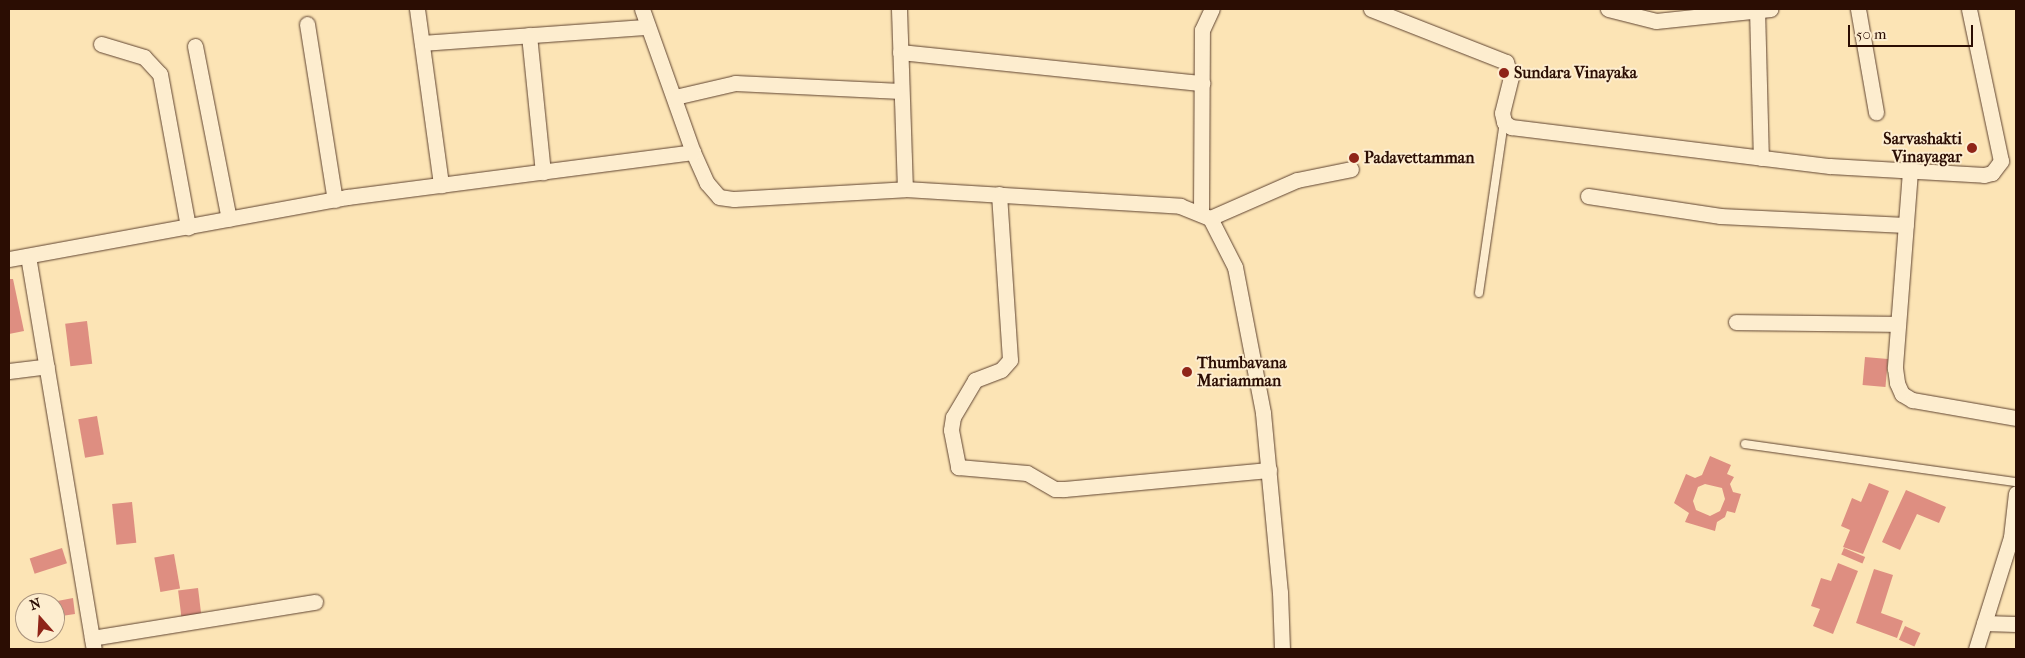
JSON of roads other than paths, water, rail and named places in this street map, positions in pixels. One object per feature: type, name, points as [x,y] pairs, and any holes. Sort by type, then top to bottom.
[{"type":"street","points":[[417,9],[441,185]]},
{"type":"street","points":[[642,9],[647,27],[675,97],[692,152],[707,182],[719,197],[734,199],[904,188],[1180,206],[1206,215],[1297,180],[1351,169]]},
{"type":"street","points":[[899,9],[904,188]]},
{"type":"street","points":[[1212,9],[1202,30],[1206,215],[1234,267],[1263,413],[1282,649]]},
{"type":"street","points":[[1371,9],[1506,62],[1511,77],[1502,113],[1504,122],[1511,127],[1761,158],[1910,171],[1984,175],[1998,168],[2001,161],[1969,9]]},
{"type":"street","points":[[1608,9],[1656,21],[1762,9],[1761,158]]},
{"type":"street","points":[[1858,9],[1876,112]]},
{"type":"street","points":[[307,24],[335,200]]},
{"type":"street","points":[[422,43],[647,27]]},
{"type":"street","points":[[529,35],[542,172]]},
{"type":"street","points":[[101,44],[144,57],[160,74],[188,227]]},
{"type":"street","points":[[195,46],[228,219]]},
{"type":"street","points":[[900,52],[1202,83]]},
{"type":"street","points":[[675,97],[735,83],[901,91]]},
{"type":"street","points":[[9,259],[335,200],[692,152]]},
{"type":"street","points":[[1910,171],[1895,368],[1902,394],[1912,400],[2016,418]]},
{"type":"street","points":[[999,194],[1010,360],[1002,370],[975,380],[953,417],[951,430],[958,468],[1027,472],[1055,488],[1064,489],[1269,470]]},
{"type":"street","points":[[1588,196],[1720,216],[1906,225]]},
{"type":"street","points":[[28,256],[93,644],[315,602]]},
{"type":"street","points":[[1736,322],[1898,324]]},
{"type":"street","points":[[9,371],[46,366]]},
{"type":"street","points":[[1976,649],[2011,537],[2015,517],[2016,493]]},
{"type":"street","points":[[1984,623],[2016,624]]},
{"type":"lane","points":[[1479,293],[1504,122]]},
{"type":"lane","points":[[1745,444],[2016,482]]},
{"type":"place","name":"Sundara Vinayaka","points":[[1504,73]]},
{"type":"place","name":"Sarvashakti Vinayagar","points":[[1972,148]]},
{"type":"place","name":"Padavettamman","points":[[1354,158]]},
{"type":"place","name":"Thumbavana Mariamman","points":[[1187,372]]}]
